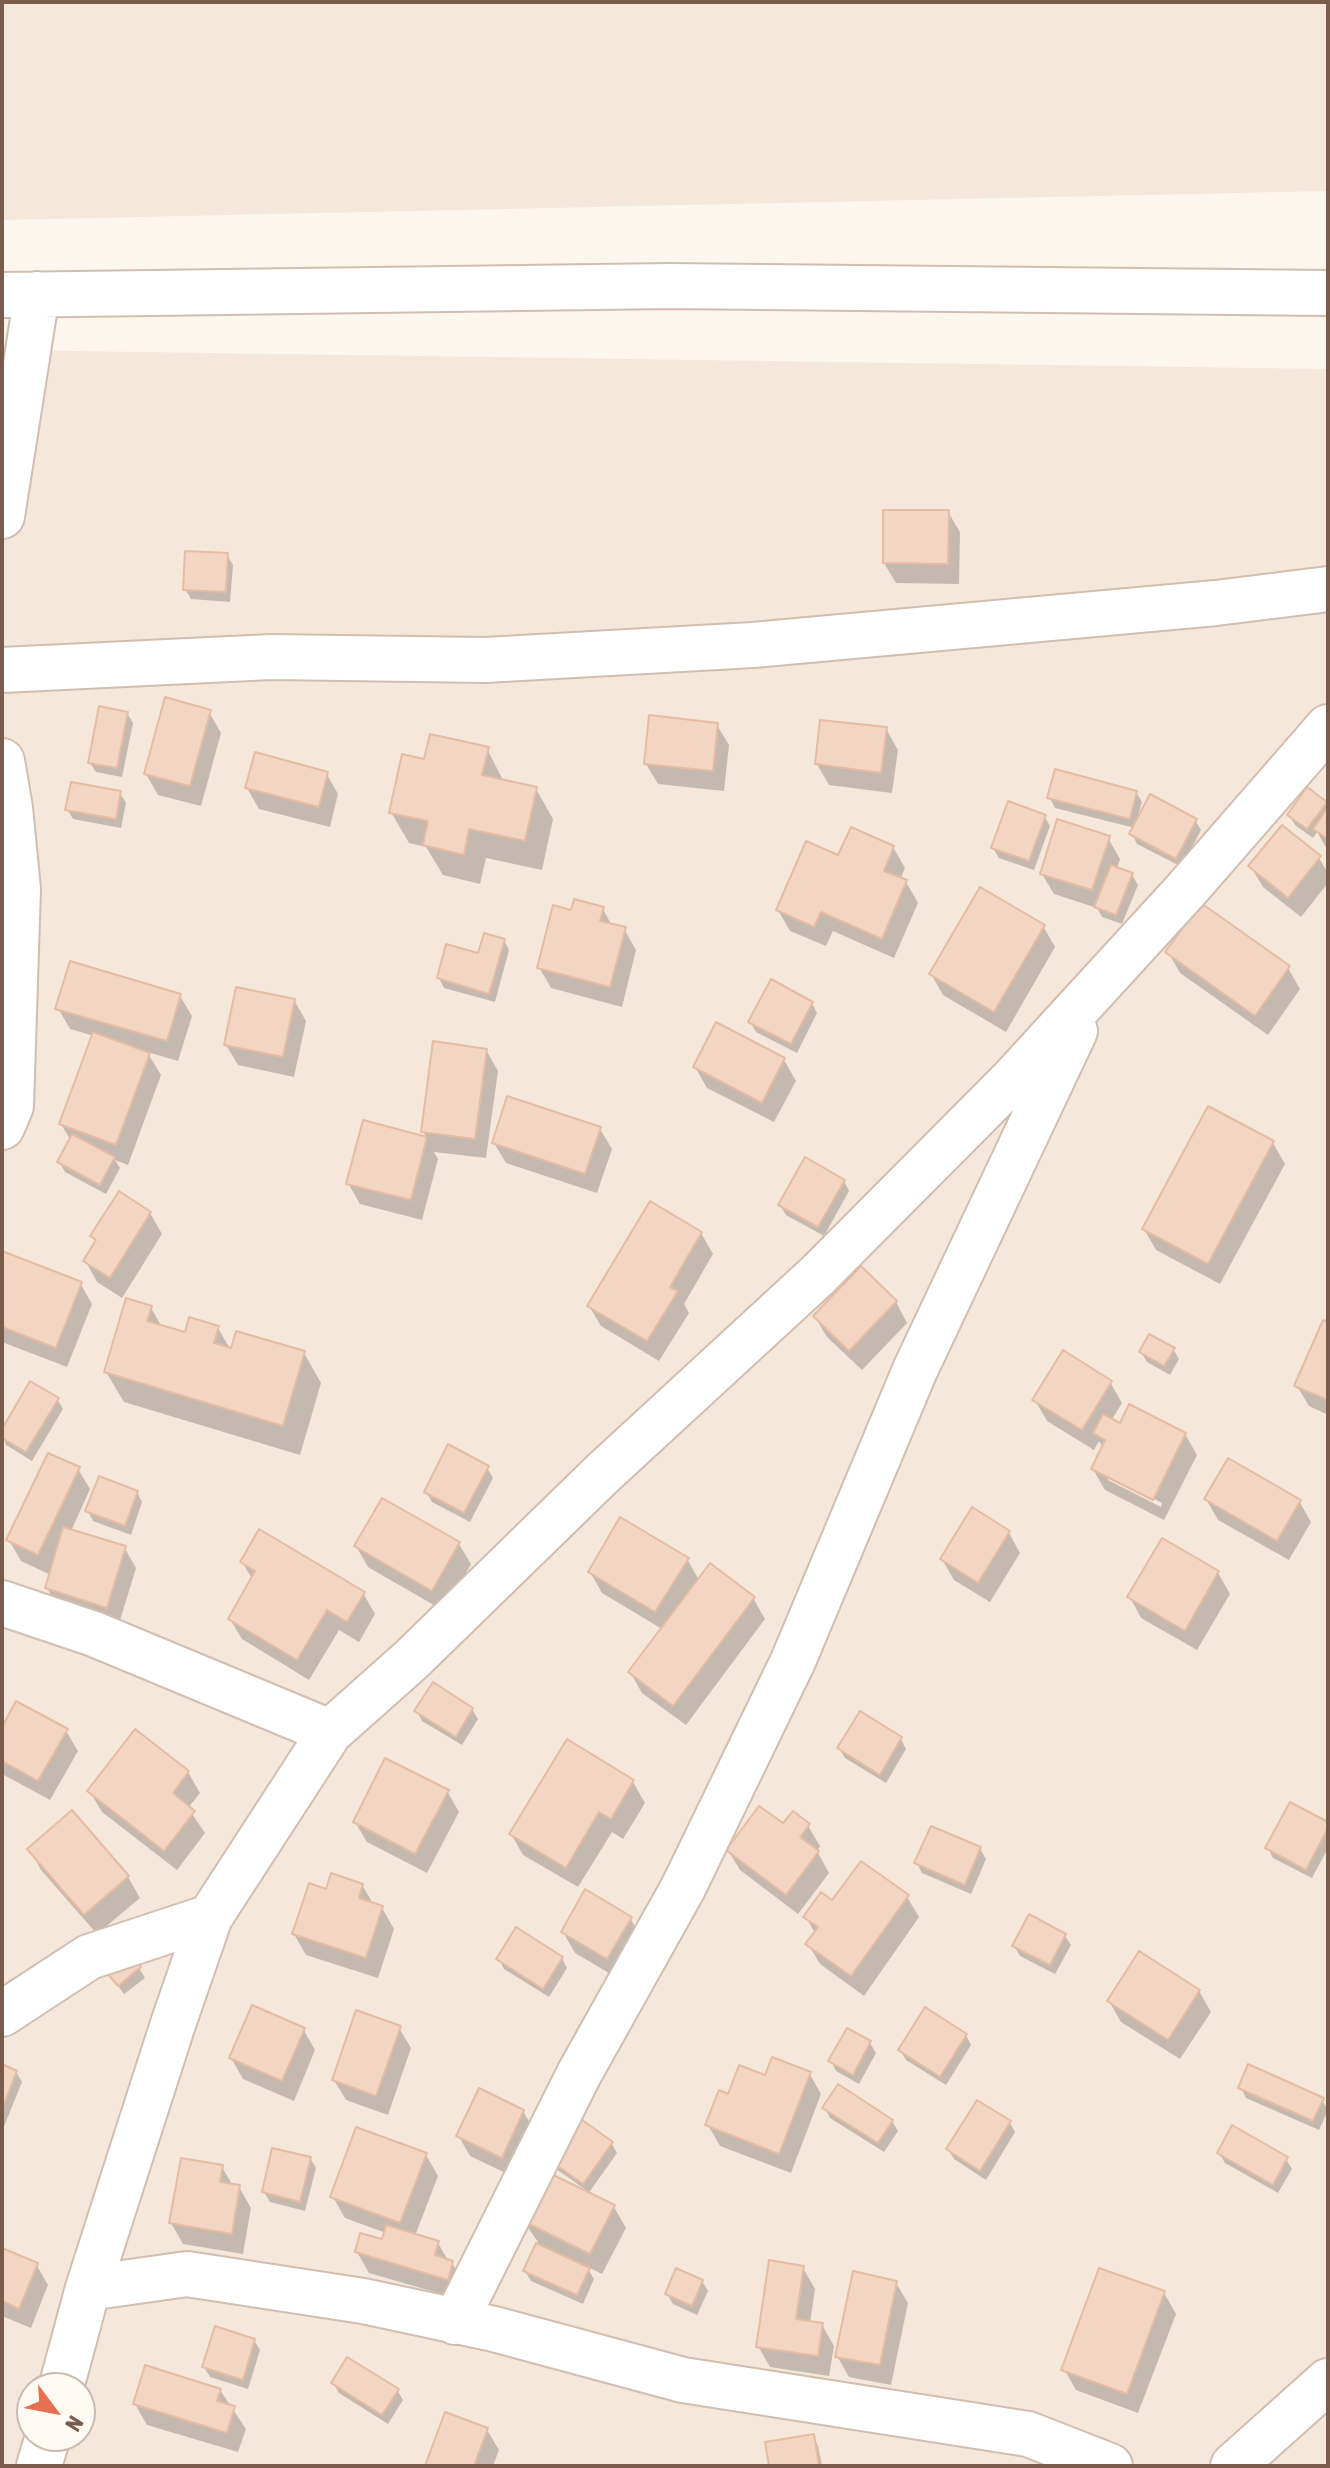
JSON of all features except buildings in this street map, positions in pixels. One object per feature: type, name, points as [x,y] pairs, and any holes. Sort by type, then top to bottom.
[{"type":"street","points":[[2,516],[19,295],[670,286],[1328,293]]},
{"type":"street","points":[[2,670],[271,657],[485,660],[721,647],[1216,603],[1328,589]]},
{"type":"street","points":[[65,2372],[88,2288],[210,1917],[330,1732],[411,1660],[603,1473],[818,1275],[1012,1080],[1186,890],[1328,727]]},
{"type":"street","points":[[2,761],[18,889],[11,1106],[2,1127]]},
{"type":"street","points":[[455,2322],[579,2074],[683,1888],[786,1675],[915,1370],[1095,989]]},
{"type":"street","points":[[2,1603],[94,1634],[330,1732]]},
{"type":"street","points":[[2,2014],[89,1957],[210,1917]]},
{"type":"street","points":[[88,2288],[187,2274],[363,2301],[494,2329],[683,2380],[1028,2434],[1110,2466]]},
{"type":"street","points":[[1233,2466],[1328,2381]]},
{"type":"shaded area","points":[[2,2],[1328,2],[1328,191],[2,220]]},
{"type":"shaded area","points":[[2,350],[1328,369],[1328,2466],[2,2466]]}]
